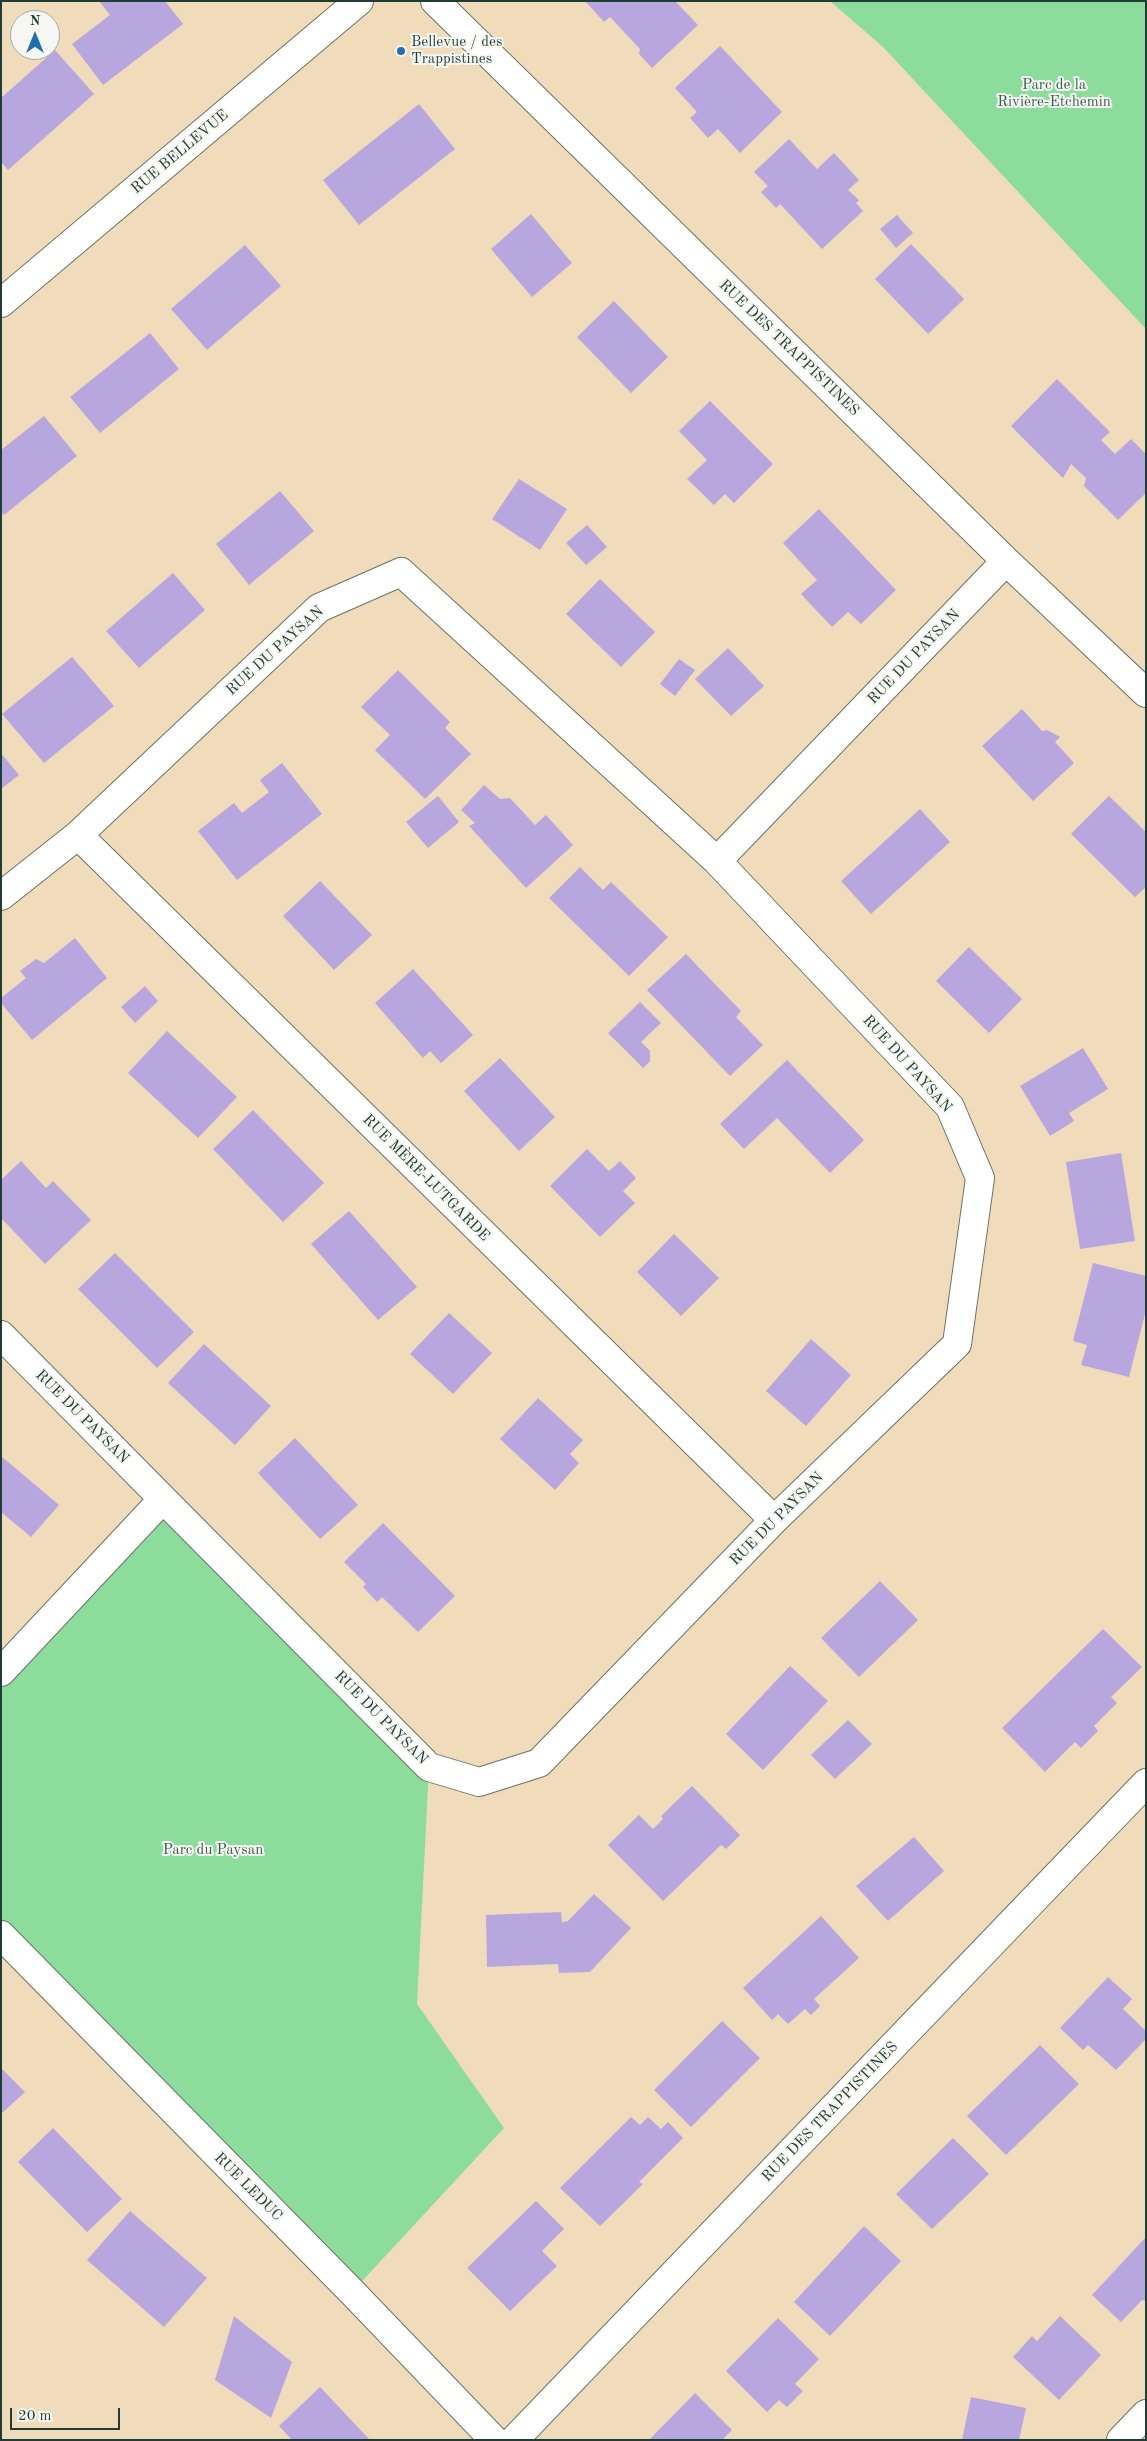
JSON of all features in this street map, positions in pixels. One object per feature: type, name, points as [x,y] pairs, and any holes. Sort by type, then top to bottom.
[{"type":"street","name":"RUE BELLEVUE","points":[[1,303],[359,1]]},
{"type":"street","name":"RUE DES TRAPPISTINES","points":[[436,1],[1006,561],[1146,692]]},
{"type":"street","name":"RUE DU PAYSAN","points":[[717,861],[1006,561]]},
{"type":"street","name":"RUE DU PAYSAN","points":[[1,896],[78,835],[319,608],[401,572],[717,861],[950,1107],[980,1178],[956,1344],[774,1520],[539,1763],[479,1782],[429,1767],[1,1335]]},
{"type":"street","name":"RUE MÈRE-LUTGARDE","points":[[78,835],[774,1520]]},
{"type":"street","points":[[1,1672],[163,1499]]},
{"type":"street","name":"RUE DES TRAPPISTINES","points":[[514,2440],[1146,1783]]},
{"type":"street","name":"RUE LEDUC","points":[[1,1935],[352,2292],[494,2440]]},
{"type":"street","points":[[1121,2440],[1146,2414]]},
{"type":"green space","name":"Parc de la Rivière-Etchemin","points":[[830,1],[1146,1],[1146,329],[883,47]]},
{"type":"green space","name":"Parc du Paysan","points":[[163,1499],[429,1767],[417,2004],[504,2128],[352,2292],[1,1935],[1,1672]]},
{"type":"building","points":[[99,1],[165,1],[183,24],[103,85],[72,44],[110,15]]},
{"type":"building","points":[[585,1],[675,1],[698,25],[652,68],[639,54],[640,49],[610,17],[604,22]]},
{"type":"building","points":[[720,46],[782,112],[740,153],[718,129],[708,138],[690,118],[697,112],[675,88]]},
{"type":"building","points":[[60,56],[94,94],[8,170],[1,162],[1,98],[44,60],[60,60]]},
{"type":"building","points":[[419,104],[455,149],[359,225],[323,180]]},
{"type":"building","points":[[789,139],[817,169],[834,153],[859,180],[848,190],[859,200],[856,203],[863,211],[822,249],[780,204],[776,208],[761,192],[768,186],[754,172]]},
{"type":"building","points":[[531,214],[572,263],[532,297],[491,249]]},
{"type":"building","points":[[897,215],[913,233],[896,248],[880,229]]},
{"type":"building","points":[[911,244],[964,299],[928,334],[875,279]]},
{"type":"building","points":[[245,245],[281,286],[207,350],[171,309]]},
{"type":"building","points":[[614,301],[668,357],[631,393],[577,337]]},
{"type":"building","points":[[150,333],[179,369],[100,433],[70,397]]},
{"type":"building","points":[[1057,379],[1110,432],[1101,440],[1115,454],[1131,439],[1146,454],[1146,493],[1118,520],[1084,486],[1086,478],[1071,464],[1063,478],[1011,426]]},
{"type":"building","points":[[710,401],[773,464],[734,503],[725,494],[714,505],[687,479],[707,460],[679,431]]},
{"type":"building","points":[[44,416],[77,456],[4,515],[1,511],[1,450]]},
{"type":"building","points":[[519,479],[567,509],[540,550],[492,519]]},
{"type":"building","points":[[280,491],[314,531],[249,585],[216,544]]},
{"type":"building","points":[[819,509],[896,590],[861,624],[848,612],[832,627],[801,594],[817,580],[783,543]]},
{"type":"building","points":[[587,525],[607,547],[586,565],[566,543]]},
{"type":"building","points":[[173,573],[205,610],[139,668],[106,631]]},
{"type":"building","points":[[600,579],[655,632],[621,667],[566,614]]},
{"type":"building","points":[[728,648],[764,686],[731,716],[695,679]]},
{"type":"building","points":[[72,657],[114,706],[44,763],[2,714]]},
{"type":"building","points":[[679,659],[695,670],[675,696],[660,684]]},
{"type":"building","points":[[398,670],[450,722],[445,728],[471,754],[425,799],[375,750],[390,735],[361,707]]},
{"type":"building","points":[[1022,709],[1042,731],[1047,730],[1060,737],[1055,742],[1074,763],[1033,801],[982,746]]},
{"type":"building","points":[[1,753],[19,775],[1,789]]},
{"type":"building","points":[[282,763],[322,814],[237,880],[198,831],[234,803],[242,813],[269,792],[260,780]]},
{"type":"building","points":[[484,785],[500,799],[510,798],[535,825],[546,815],[573,845],[526,888],[469,826],[475,823],[461,810]]},
{"type":"building","points":[[438,796],[459,822],[428,848],[406,822]]},
{"type":"building","points":[[1109,796],[1146,832],[1146,887],[1135,897],[1071,834]]},
{"type":"building","points":[[920,809],[950,842],[871,914],[841,881]]},
{"type":"building","points":[[580,867],[603,890],[611,882],[668,937],[629,976],[549,898]]},
{"type":"building","points":[[320,881],[372,935],[334,970],[283,916]]},
{"type":"building","points":[[75,938],[107,978],[32,1040],[1,1003],[1,998],[26,978],[20,971],[36,959],[44,963]]},
{"type":"building","points":[[969,947],[1022,999],[989,1033],[936,981]]},
{"type":"building","points":[[686,954],[741,1011],[736,1017],[763,1045],[730,1076],[647,990]]},
{"type":"building","points":[[413,969],[473,1035],[441,1063],[430,1051],[423,1058],[375,1003]]},
{"type":"building","points":[[145,986],[158,1001],[135,1023],[121,1007]]},
{"type":"building","points":[[640,1002],[661,1023],[641,1042],[650,1051],[650,1061],[643,1068],[608,1033]]},
{"type":"building","points":[[167,1031],[237,1097],[198,1138],[128,1073]]},
{"type":"building","points":[[1083,1048],[1108,1089],[1069,1113],[1074,1121],[1050,1136],[1020,1086]]},
{"type":"building","points":[[500,1058],[555,1117],[519,1151],[464,1091]]},
{"type":"building","points":[[787,1060],[864,1140],[830,1173],[777,1118],[744,1149],[720,1124]]},
{"type":"building","points":[[253,1110],[324,1183],[283,1222],[213,1149]]},
{"type":"building","points":[[587,1149],[609,1171],[620,1161],[636,1178],[623,1191],[635,1203],[600,1237],[550,1186]]},
{"type":"building","points":[[1121,1153],[1135,1241],[1080,1249],[1066,1162]]},
{"type":"building","points":[[21,1161],[46,1188],[53,1181],[91,1220],[45,1264],[1,1218],[1,1180]]},
{"type":"building","points":[[349,1211],[417,1287],[378,1320],[311,1244]]},
{"type":"building","points":[[674,1234],[719,1278],[681,1316],[637,1272]]},
{"type":"building","points":[[115,1253],[194,1332],[157,1368],[78,1289]]},
{"type":"building","points":[[1093,1263],[1146,1276],[1146,1310],[1129,1377],[1081,1365],[1087,1345],[1073,1341]]},
{"type":"building","points":[[449,1313],[492,1353],[453,1394],[410,1354]]},
{"type":"building","points":[[811,1339],[851,1375],[806,1426],[766,1391]]},
{"type":"building","points":[[204,1344],[271,1406],[235,1445],[168,1383]]},
{"type":"building","points":[[538,1398],[583,1440],[570,1454],[579,1463],[555,1490],[500,1439]]},
{"type":"building","points":[[295,1438],[358,1505],[320,1539],[258,1473]]},
{"type":"building","points":[[1,1456],[59,1505],[31,1537],[1,1512]]},
{"type":"building","points":[[383,1523],[455,1596],[418,1632],[382,1597],[377,1602],[363,1587],[366,1584],[344,1562]]},
{"type":"building","points":[[880,1581],[918,1620],[859,1677],[821,1638]]},
{"type":"building","points":[[1103,1629],[1142,1667],[1111,1697],[1117,1703],[1094,1726],[1098,1731],[1081,1748],[1075,1742],[1045,1772],[1002,1728]]},
{"type":"building","points":[[790,1666],[828,1701],[763,1770],[726,1734]]},
{"type":"building","points":[[848,1720],[872,1744],[835,1779],[811,1755]]},
{"type":"building","points":[[692,1786],[740,1835],[726,1849],[721,1845],[663,1901],[608,1845],[639,1815],[653,1829],[663,1819],[661,1816]]},
{"type":"building","points":[[914,1837],[944,1871],[888,1921],[856,1886]]},
{"type":"building","points":[[594,1894],[631,1928],[590,1972],[559,1973],[558,1964],[487,1967],[486,1915],[561,1912],[562,1922],[568,1921]]},
{"type":"building","points":[[821,1916],[859,1958],[814,1999],[820,2006],[811,2015],[805,2009],[788,2024],[778,2014],[772,2020],[743,1988]]},
{"type":"building","points":[[1108,1977],[1132,1999],[1123,2009],[1146,2031],[1146,2039],[1116,2070],[1088,2045],[1083,2050],[1060,2028]]},
{"type":"building","points":[[722,2021],[760,2058],[691,2127],[654,2090]]},
{"type":"building","points":[[1040,2045],[1079,2084],[1006,2155],[967,2116]]},
{"type":"building","points":[[1,2068],[25,2092],[1,2114]]},
{"type":"building","points":[[631,2117],[640,2125],[648,2117],[661,2129],[668,2122],[683,2138],[639,2182],[643,2184],[600,2226],[560,2188]]},
{"type":"building","points":[[53,2128],[122,2199],[87,2232],[18,2162]]},
{"type":"building","points":[[953,2138],[989,2174],[932,2229],[896,2194]]},
{"type":"building","points":[[536,2201],[564,2229],[542,2251],[557,2266],[510,2311],[467,2268]]},
{"type":"building","points":[[130,2211],[207,2278],[164,2327],[87,2260]]},
{"type":"building","points":[[864,2226],[901,2261],[830,2336],[794,2302]]},
{"type":"building","points":[[1146,2237],[1146,2301],[1142,2300],[1121,2322],[1092,2295]]},
{"type":"building","points":[[234,2316],[292,2362],[271,2418],[215,2380]]},
{"type":"building","points":[[1060,2316],[1101,2355],[1059,2400],[1013,2357],[1032,2336],[1037,2341]]},
{"type":"building","points":[[778,2318],[819,2359],[795,2384],[803,2391],[787,2407],[779,2400],[767,2412],[726,2371]]},
{"type":"building","points":[[320,2387],[370,2440],[292,2440],[279,2426]]},
{"type":"building","points":[[695,2393],[732,2430],[722,2440],[649,2440]]},
{"type":"building","points":[[971,2397],[1026,2408],[1019,2440],[962,2440]]},
{"type":"place","name":"Bellevue / des Trappistines","points":[[401,51]]}]
